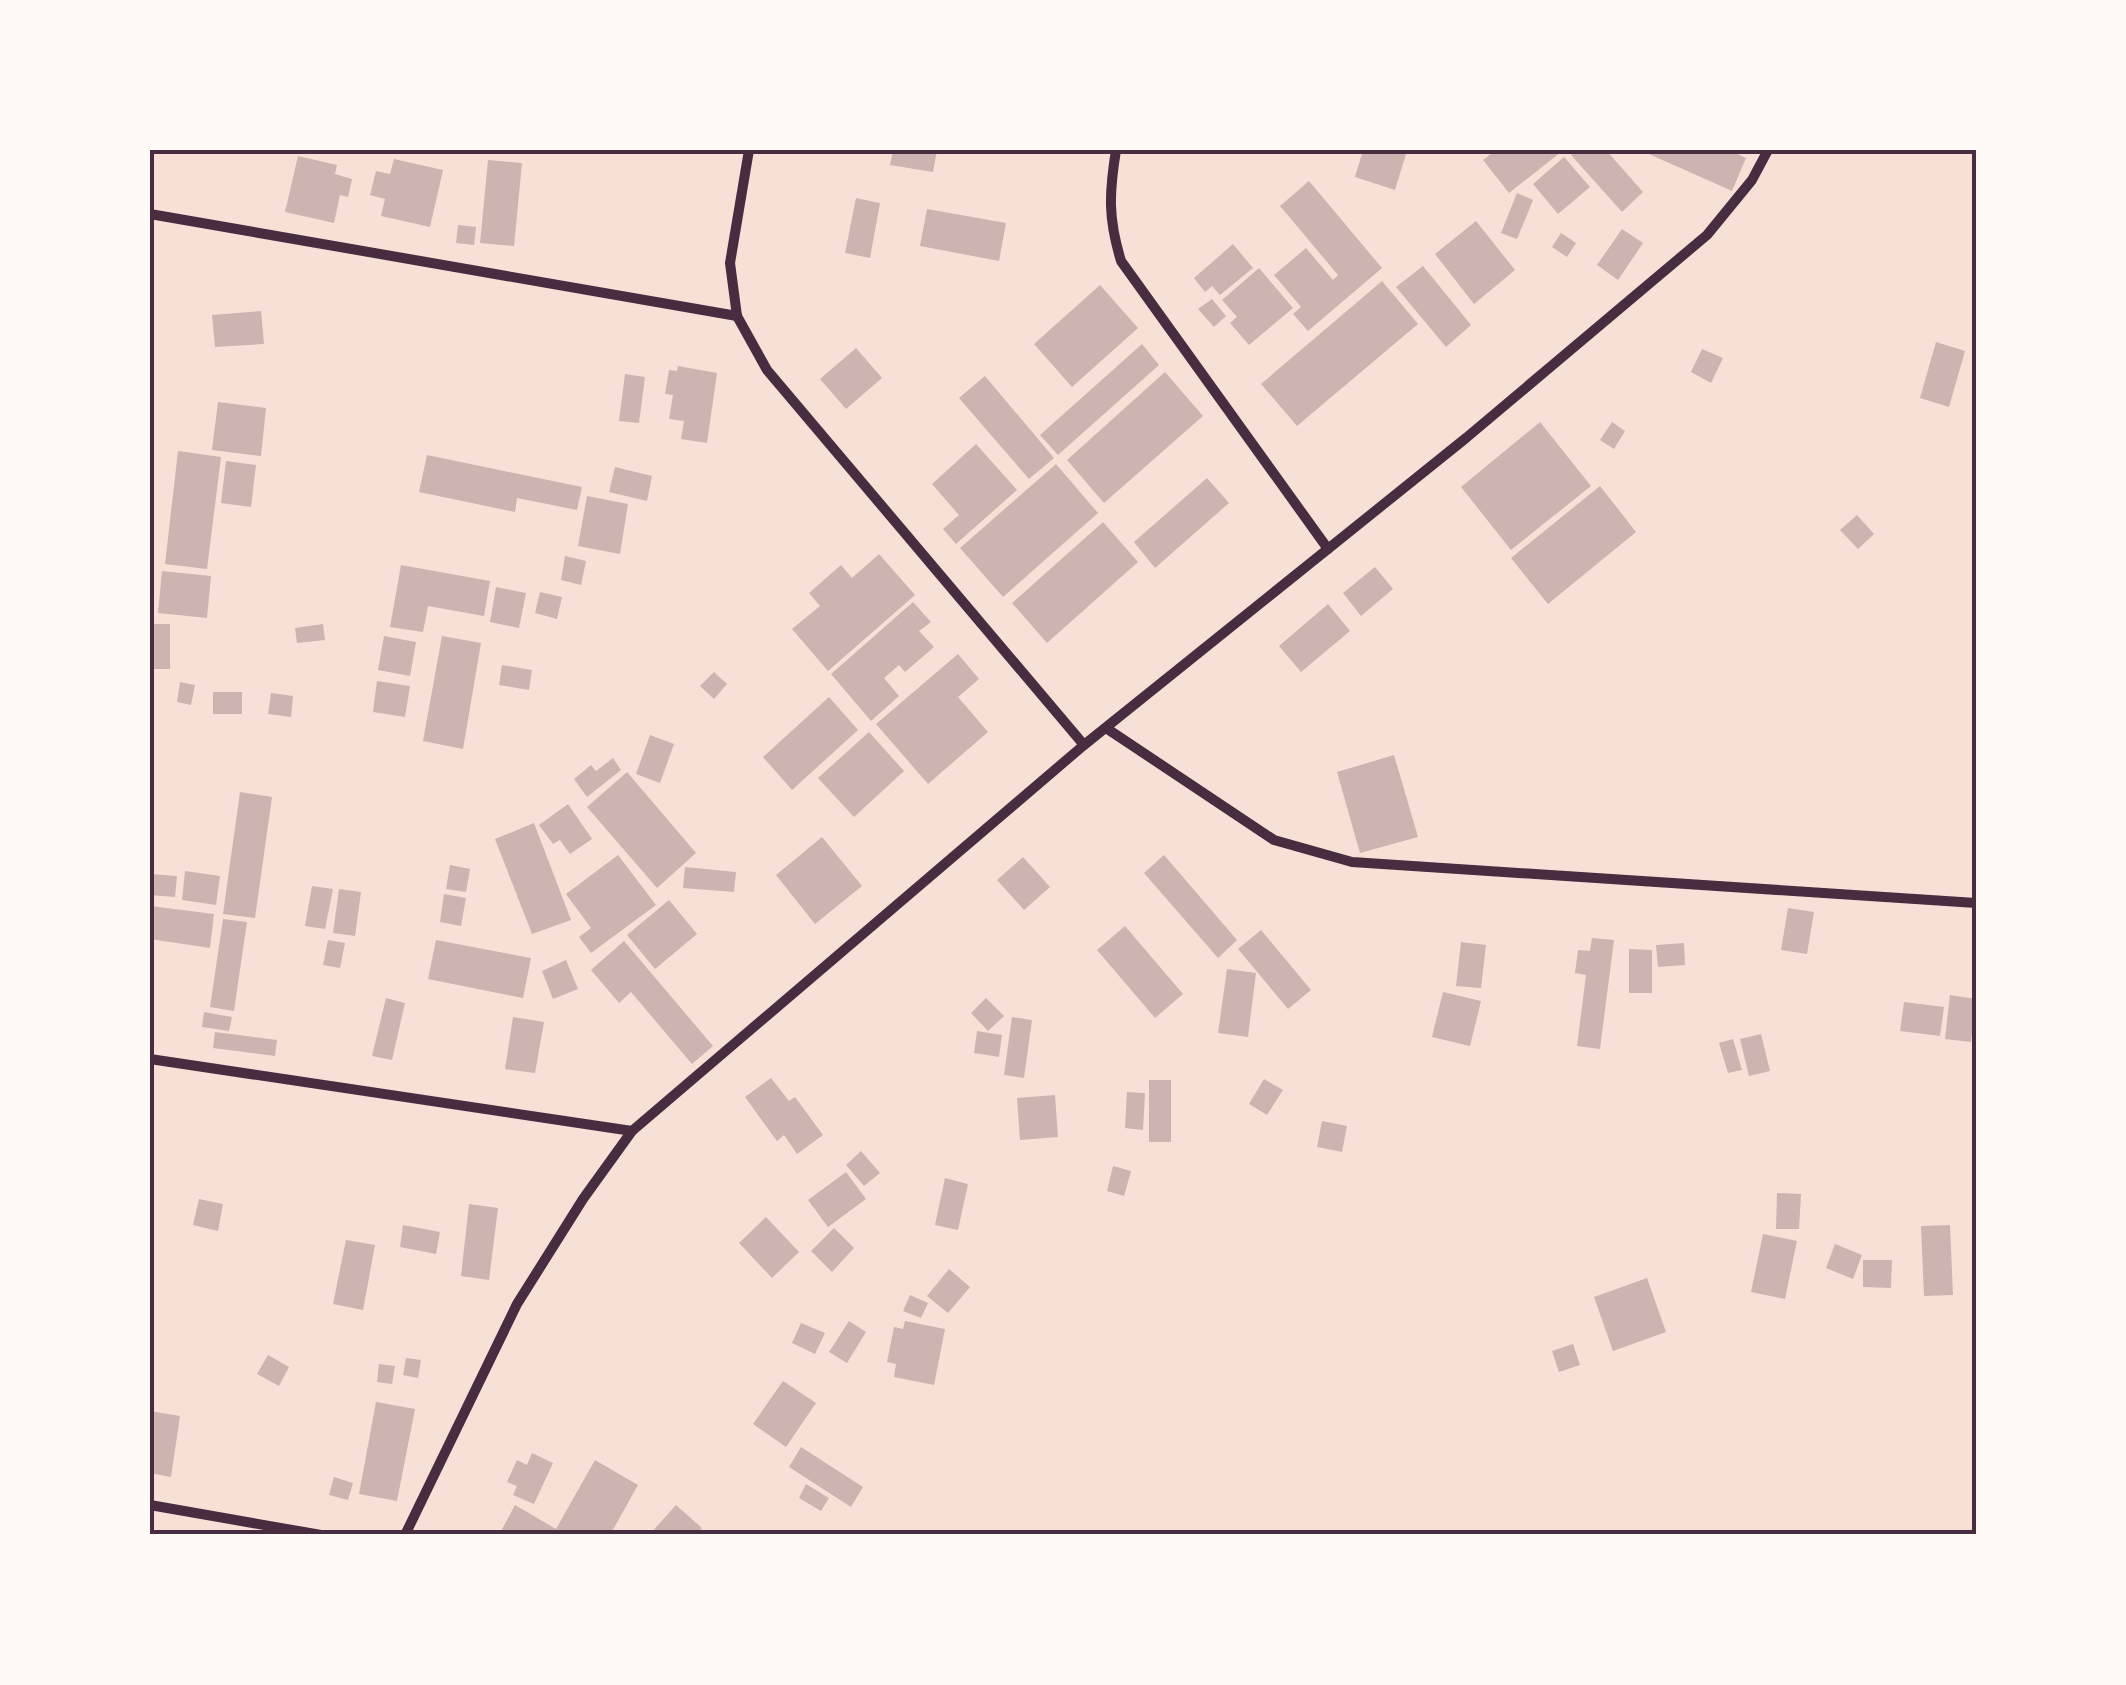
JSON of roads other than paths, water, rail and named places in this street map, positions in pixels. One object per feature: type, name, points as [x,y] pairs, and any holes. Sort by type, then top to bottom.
[{"type":"street","points":[[749,150],[730,263],[737,316],[767,370],[1084,745]]},
{"type":"street","points":[[1116,150],[1108,196],[1111,228],[1121,261],[1328,549]]},
{"type":"street","points":[[404,1535],[517,1304],[632,1131],[1084,745],[1707,236],[1752,180],[1768,150]]},
{"type":"street","points":[[150,214],[737,316]]},
{"type":"street","points":[[1106,728],[1274,840],[1352,862],[1976,904]]},
{"type":"street","points":[[150,1060],[632,1131]]},
{"type":"street","points":[[150,1505],[321,1535]]}]
